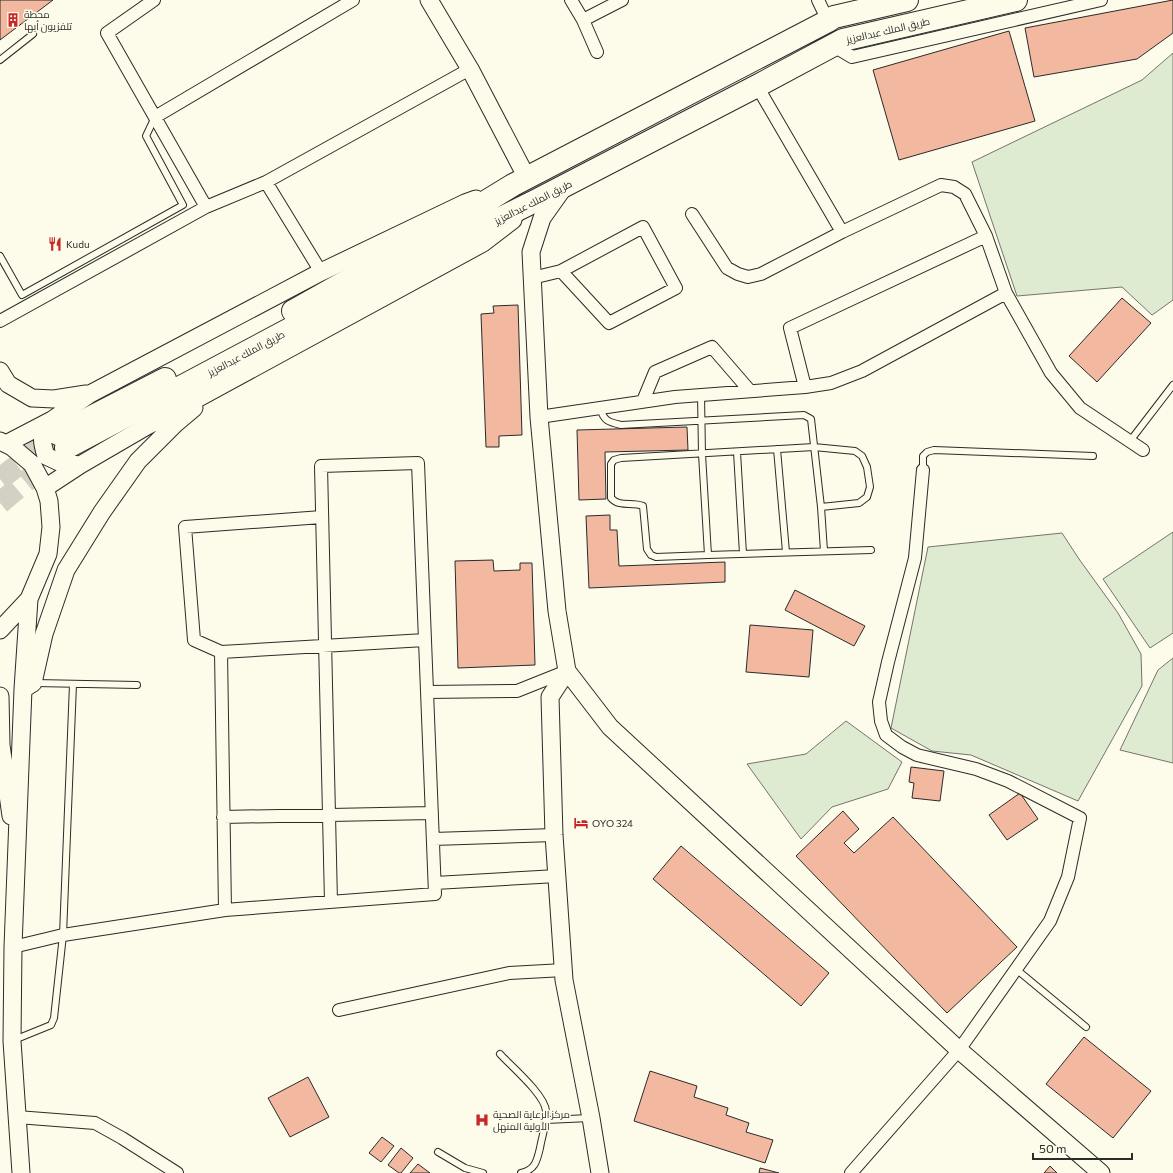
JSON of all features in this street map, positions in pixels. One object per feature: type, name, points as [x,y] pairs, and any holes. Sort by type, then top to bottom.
[{"type":"highway","name":"طريق الملك عبدالعزيز","points":[[64,442],[520,182],[834,17],[907,0]]},
{"type":"highway","name":"طريق الملك عبدالعزيز","points":[[64,442],[461,238],[564,187],[843,40],[1016,0]]},
{"type":"street","points":[[154,0],[108,33],[206,207]]},
{"type":"street","points":[[155,117],[353,0]]},
{"type":"street","points":[[0,371],[8,384],[32,398],[54,399],[90,394],[321,272],[465,203],[520,182],[470,69],[429,0]]},
{"type":"street","points":[[571,0],[583,20],[597,52]]},
{"type":"street","points":[[583,20],[622,0]]},
{"type":"street","points":[[818,0],[828,21]]},
{"type":"street","points":[[832,46],[852,57],[1101,0]]},
{"type":"street","points":[[0,321],[206,207],[266,182],[470,69]]},
{"type":"street","points":[[757,86],[842,232]]},
{"type":"street","points":[[266,182],[321,272]]},
{"type":"street","points":[[692,214],[727,268],[748,277],[761,274],[842,232],[941,185],[954,187],[965,194],[986,236],[1006,293],[1051,373],[1080,408],[1143,450]]},
{"type":"street","points":[[564,187],[542,218],[531,252],[539,417],[557,611],[567,671],[610,727],[959,1050],[1101,1173]]},
{"type":"street","points":[[3,443],[64,442],[147,426],[483,243],[538,200]]},
{"type":"street","points":[[532,278],[561,271],[643,227],[676,288],[609,323],[561,271]]},
{"type":"street","points":[[805,387],[790,328],[986,236]]},
{"type":"street","points":[[539,417],[675,397],[805,387],[831,383],[862,371],[1006,293]]},
{"type":"street","points":[[643,401],[655,372],[712,347],[750,391]]},
{"type":"street","points":[[28,686],[66,570],[102,512],[138,461],[175,424],[222,385]]},
{"type":"street","points":[[45,488],[64,442],[90,394]]},
{"type":"street","points":[[0,630],[29,599],[48,554],[51,527],[49,501],[45,488],[32,464],[3,443]]},
{"type":"street","points":[[14,948],[63,935],[224,910],[331,902],[435,894],[418,463],[321,466],[331,902]]},
{"type":"street","points":[[851,1173],[959,1050],[1050,921],[1068,877],[1080,818],[1008,781],[976,769],[917,755],[902,747],[886,735],[881,721],[880,702],[888,662],[915,558],[923,470]]},
{"type":"street","points":[[322,517],[186,527],[194,640],[222,652],[425,640]]},
{"type":"street","points":[[21,1173],[12,1040],[17,861],[28,686],[29,599]]},
{"type":"street","points":[[222,652],[224,910]]},
{"type":"street","points":[[427,692],[517,691],[567,671]]},
{"type":"street","points":[[567,671],[550,697],[554,835],[564,980],[591,1118],[600,1173]]},
{"type":"street","points":[[0,696],[2,745],[17,861]]},
{"type":"street","points":[[223,817],[432,813]]},
{"type":"street","points":[[433,839],[554,835]]},
{"type":"street","points":[[435,883],[557,876]]},
{"type":"street","points":[[339,1010],[509,973],[564,970]]},
{"type":"street","points":[[17,1117],[95,1123],[122,1138],[177,1173]]},
{"type":"lane","points":[[0,60],[33,34]]},
{"type":"lane","points":[[0,256],[22,295],[183,205],[146,136],[155,117]]},
{"type":"lane","points":[[1130,441],[1173,385]]},
{"type":"lane","points":[[701,395],[702,454],[708,555]]},
{"type":"lane","points":[[600,408],[602,416],[608,422],[621,425],[804,415],[811,419],[821,507],[824,551]]},
{"type":"lane","points":[[821,507],[859,503],[867,497],[870,487],[867,468],[862,456],[855,451],[814,447],[621,458],[614,460],[611,464],[611,498],[615,503],[638,503],[643,506],[647,549],[651,555],[656,558],[871,550]]},
{"type":"lane","points":[[777,449],[786,552]]},
{"type":"lane","points":[[923,470],[923,456],[934,450],[1093,456]]},
{"type":"lane","points":[[737,452],[743,554]]},
{"type":"lane","points":[[12,1040],[51,1025],[54,1018],[63,935],[74,684]]},
{"type":"lane","points":[[28,686],[74,684],[137,685]]},
{"type":"lane","points":[[1016,969],[1086,1027]]},
{"type":"lane","points":[[500,1054],[542,1098],[546,1110],[546,1120],[536,1164],[526,1172],[521,1173]]},
{"type":"lane","points":[[546,1120],[591,1118]]},
{"type":"lane","points":[[438,1152],[465,1168],[483,1173]]},
{"type":"green space","points":[[1173,53],[1173,300],[1152,315],[1122,287],[1017,296],[972,162],[1142,80]]},
{"type":"green space","points":[[1173,532],[1173,633],[1150,648],[1103,579]]},
{"type":"green space","points":[[1062,533],[1118,613],[1141,654],[1142,686],[1078,801],[971,755],[932,751],[891,728],[928,547]]},
{"type":"green space","points":[[1173,658],[1173,763],[1120,750],[1158,670]]},
{"type":"green space","points":[[846,721],[902,762],[888,789],[832,807],[801,839],[747,764],[806,754]]},
{"type":"building","name":"محطة تلفزيون أبها","points":[[0,0],[53,0],[0,40]]},
{"type":"building","points":[[1173,0],[1173,33],[1137,59],[1034,77],[1025,28]]},
{"type":"building","points":[[1009,31],[1035,121],[899,160],[873,70]]},
{"type":"building","points":[[1122,298],[1151,323],[1097,382],[1069,356]]},
{"type":"building","points":[[518,305],[522,435],[499,436],[499,447],[486,447],[481,314],[494,313],[493,306]]},
{"type":"building","points":[[687,427],[688,450],[605,452],[606,499],[579,500],[577,430]]},
{"type":"building","points":[[610,515],[610,530],[617,530],[619,566],[725,562],[725,582],[589,588],[586,516]]},
{"type":"building","points":[[493,560],[494,571],[520,570],[520,563],[532,563],[535,665],[458,668],[455,561]]},
{"type":"building","points":[[795,590],[865,626],[854,646],[785,610]]},
{"type":"building","points":[[750,625],[813,630],[809,677],[746,672]]},
{"type":"building","points":[[911,767],[944,771],[940,801],[912,798],[914,783],[909,782]]},
{"type":"building","points":[[1020,793],[1038,819],[1007,840],[989,815]]},
{"type":"building","points":[[843,811],[859,829],[844,843],[854,853],[893,817],[1017,947],[947,1013],[796,856]]},
{"type":"building","points":[[681,846],[829,973],[801,1006],[653,879]]},
{"type":"building","points":[[1084,1037],[1151,1091],[1113,1138],[1046,1084]]},
{"type":"building","points":[[650,1071],[697,1086],[694,1097],[728,1108],[726,1115],[749,1123],[746,1132],[773,1140],[765,1163],[634,1121]]},
{"type":"building","points":[[308,1077],[329,1117],[290,1137],[268,1098]]},
{"type":"building","points":[[382,1137],[394,1146],[381,1162],[369,1153]]},
{"type":"building","points":[[401,1148],[413,1158],[401,1173],[399,1173],[388,1165]]},
{"type":"building","points":[[418,1164],[430,1173],[410,1173]]},
{"type":"building","points":[[1050,1166],[1057,1173],[1044,1173]]},
{"type":"building","points":[[760,1168],[779,1173],[759,1173]]},
{"type":"tunnel","points":[[0,479],[58,434]]},
{"type":"tunnel","points":[[0,503],[66,448]]},
{"type":"place","name":"محطة تلفزيون أبها","points":[[13,20]]},
{"type":"place","name":"Kudu","points":[[55,244]]},
{"type":"place","name":"OYO 324","points":[[581,823]]},
{"type":"place","name":"مركز الرعاية الصحية الأولية المنهل","points":[[482,1120]]}]
